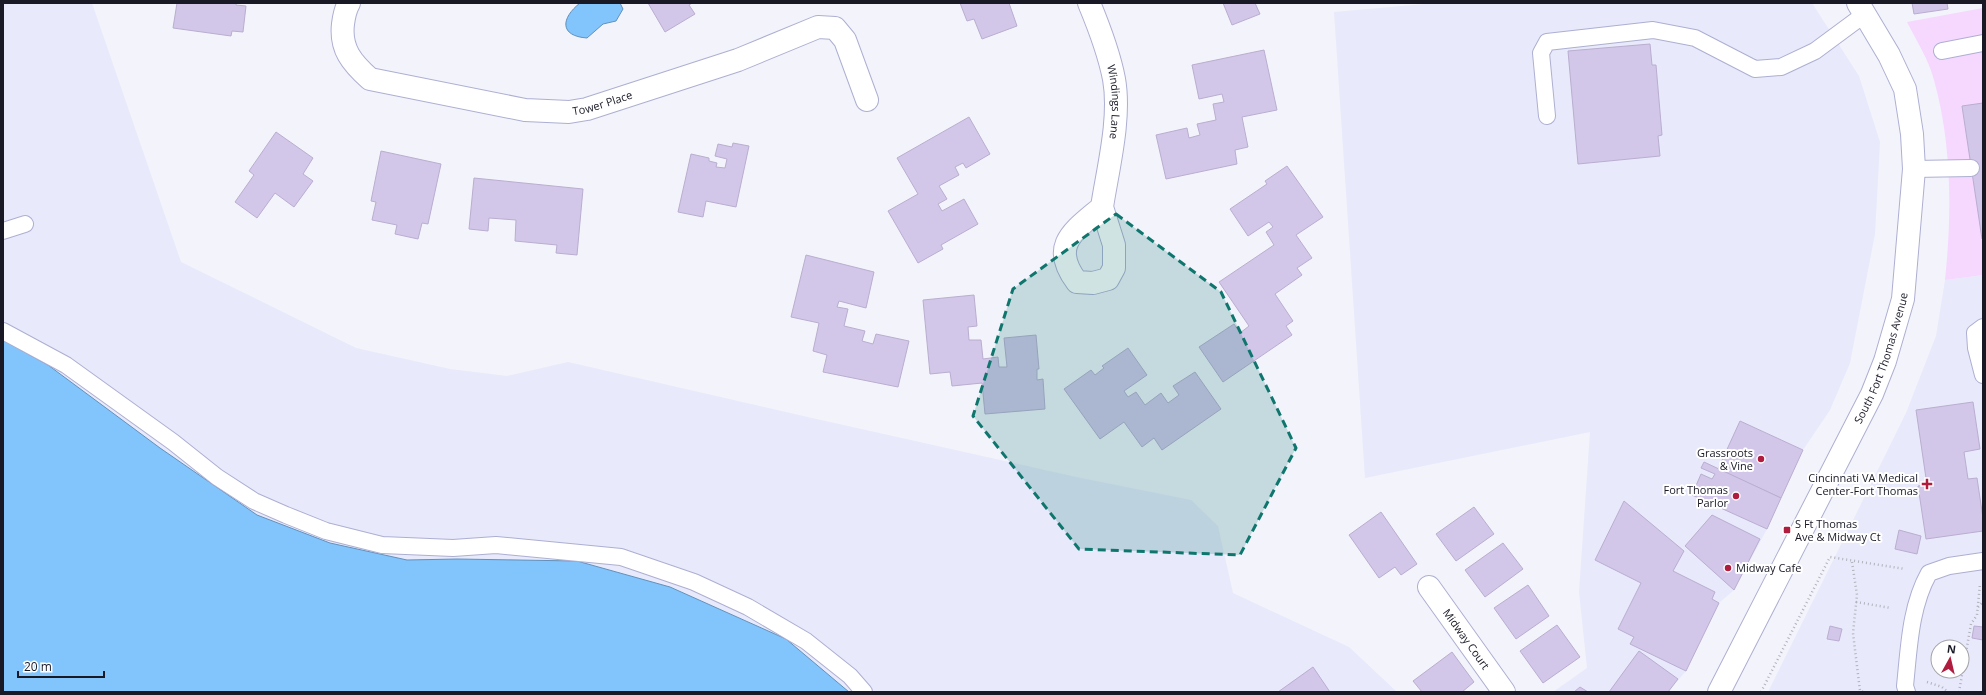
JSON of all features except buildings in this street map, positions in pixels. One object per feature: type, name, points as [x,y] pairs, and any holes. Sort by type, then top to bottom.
[{"type":"street","name":"Tower Place","points":[[349,3],[345,9],[342,31],[343,46],[357,68],[370,79],[525,110],[569,112],[587,109],[738,60],[818,28],[835,28],[845,40],[867,100]]},
{"type":"street","name":"South Fort Thomas Avenue","points":[[1719,692],[1872,394],[1885,361],[1902,299],[1914,169],[1910,113],[1905,89],[1889,55],[1861,9]]},
{"type":"street","name":"Windings Lane","points":[[1093,12],[1114,80],[1115,99],[1115,118],[1102,207]]},
{"type":"street","name":"Midway Court","points":[[1429,587],[1504,692]]},
{"type":"lane","points":[[1547,116],[1541,52],[1546,42],[1653,30],[1695,38],[1756,69],[1781,67],[1815,51],[1861,9]]},
{"type":"lane","points":[[1942,51],[1983,43]]},
{"type":"lane","points":[[1914,169],[1971,168]]},
{"type":"lane","points":[[3,231],[25,224]]},
{"type":"lane","points":[[1983,327],[1975,333],[1976,348],[1983,375]]},
{"type":"lane","points":[[3,331],[66,365],[173,442],[217,477],[254,501],[286,515],[326,531],[382,545],[453,548],[496,544],[621,557],[694,582],[748,607],[806,640],[850,676],[864,692]]},
{"type":"lane","points":[[1906,692],[1905,686],[1910,636],[1921,587],[1929,573],[1949,566],[1982,561]]},
{"type":"path","points":[[1761,692],[1830,557],[1852,562],[1929,573]]},
{"type":"path","points":[[1959,692],[1971,624],[1978,615],[1982,561]]},
{"type":"path","points":[[1852,562],[1857,595],[1853,633],[1860,692],[1864,692]]},
{"type":"path","points":[[1856,602],[1916,612]]},
{"type":"path","points":[[1978,608],[1983,602]]},
{"type":"path","points":[[1925,681],[1942,687],[1948,692]]},
{"type":"highlighted area","points":[[1116,214],[1221,292],[1296,448],[1240,555],[1079,549],[973,416],[1013,289]]},
{"type":"shaded area","points":[[3,3],[92,3],[181,262],[356,348],[450,369],[507,376],[568,362],[1076,477],[1191,500],[1218,526],[1233,593],[1349,647],[1397,692],[3,692]]},
{"type":"shaded area","points":[[1436,3],[1812,3],[1859,76],[1880,142],[1875,234],[1850,363],[1830,410],[1803,450],[1767,529],[1734,590],[1719,603],[1686,671],[1668,692],[1553,692],[1587,668],[1579,592],[1590,432],[1365,478],[1334,12]]},
{"type":"shaded area","points":[[1983,8],[1983,275],[1945,280],[1949,230],[1949,179],[1944,129],[1940,104],[1932,73],[1926,58],[1907,22]]},
{"type":"shaded area","name":"Cincinnati VA Medical Center-Fort Thomas","points":[[1983,275],[1983,692],[1768,692],[1906,413],[1936,336],[1945,280]]},
{"type":"water","points":[[580,3],[620,3],[623,9],[616,21],[603,24],[587,38],[578,37],[571,34],[567,30],[566,20]]},
{"type":"water","points":[[3,340],[48,365],[160,448],[257,515],[330,543],[407,560],[457,559],[577,561],[670,587],[786,639],[849,692],[3,692]]},
{"type":"place","name":"Grassroots & Vine","points":[[1761,459]]},
{"type":"place","name":"Cincinnati VA Medical Center-Fort Thomas","points":[[1927,484]]},
{"type":"place","name":"Fort Thomas Parlor","points":[[1736,496]]},
{"type":"place","name":"S Ft Thomas Ave & Midway Ct","points":[[1787,530]]},
{"type":"place","name":"Midway Cafe","points":[[1728,568]]}]
